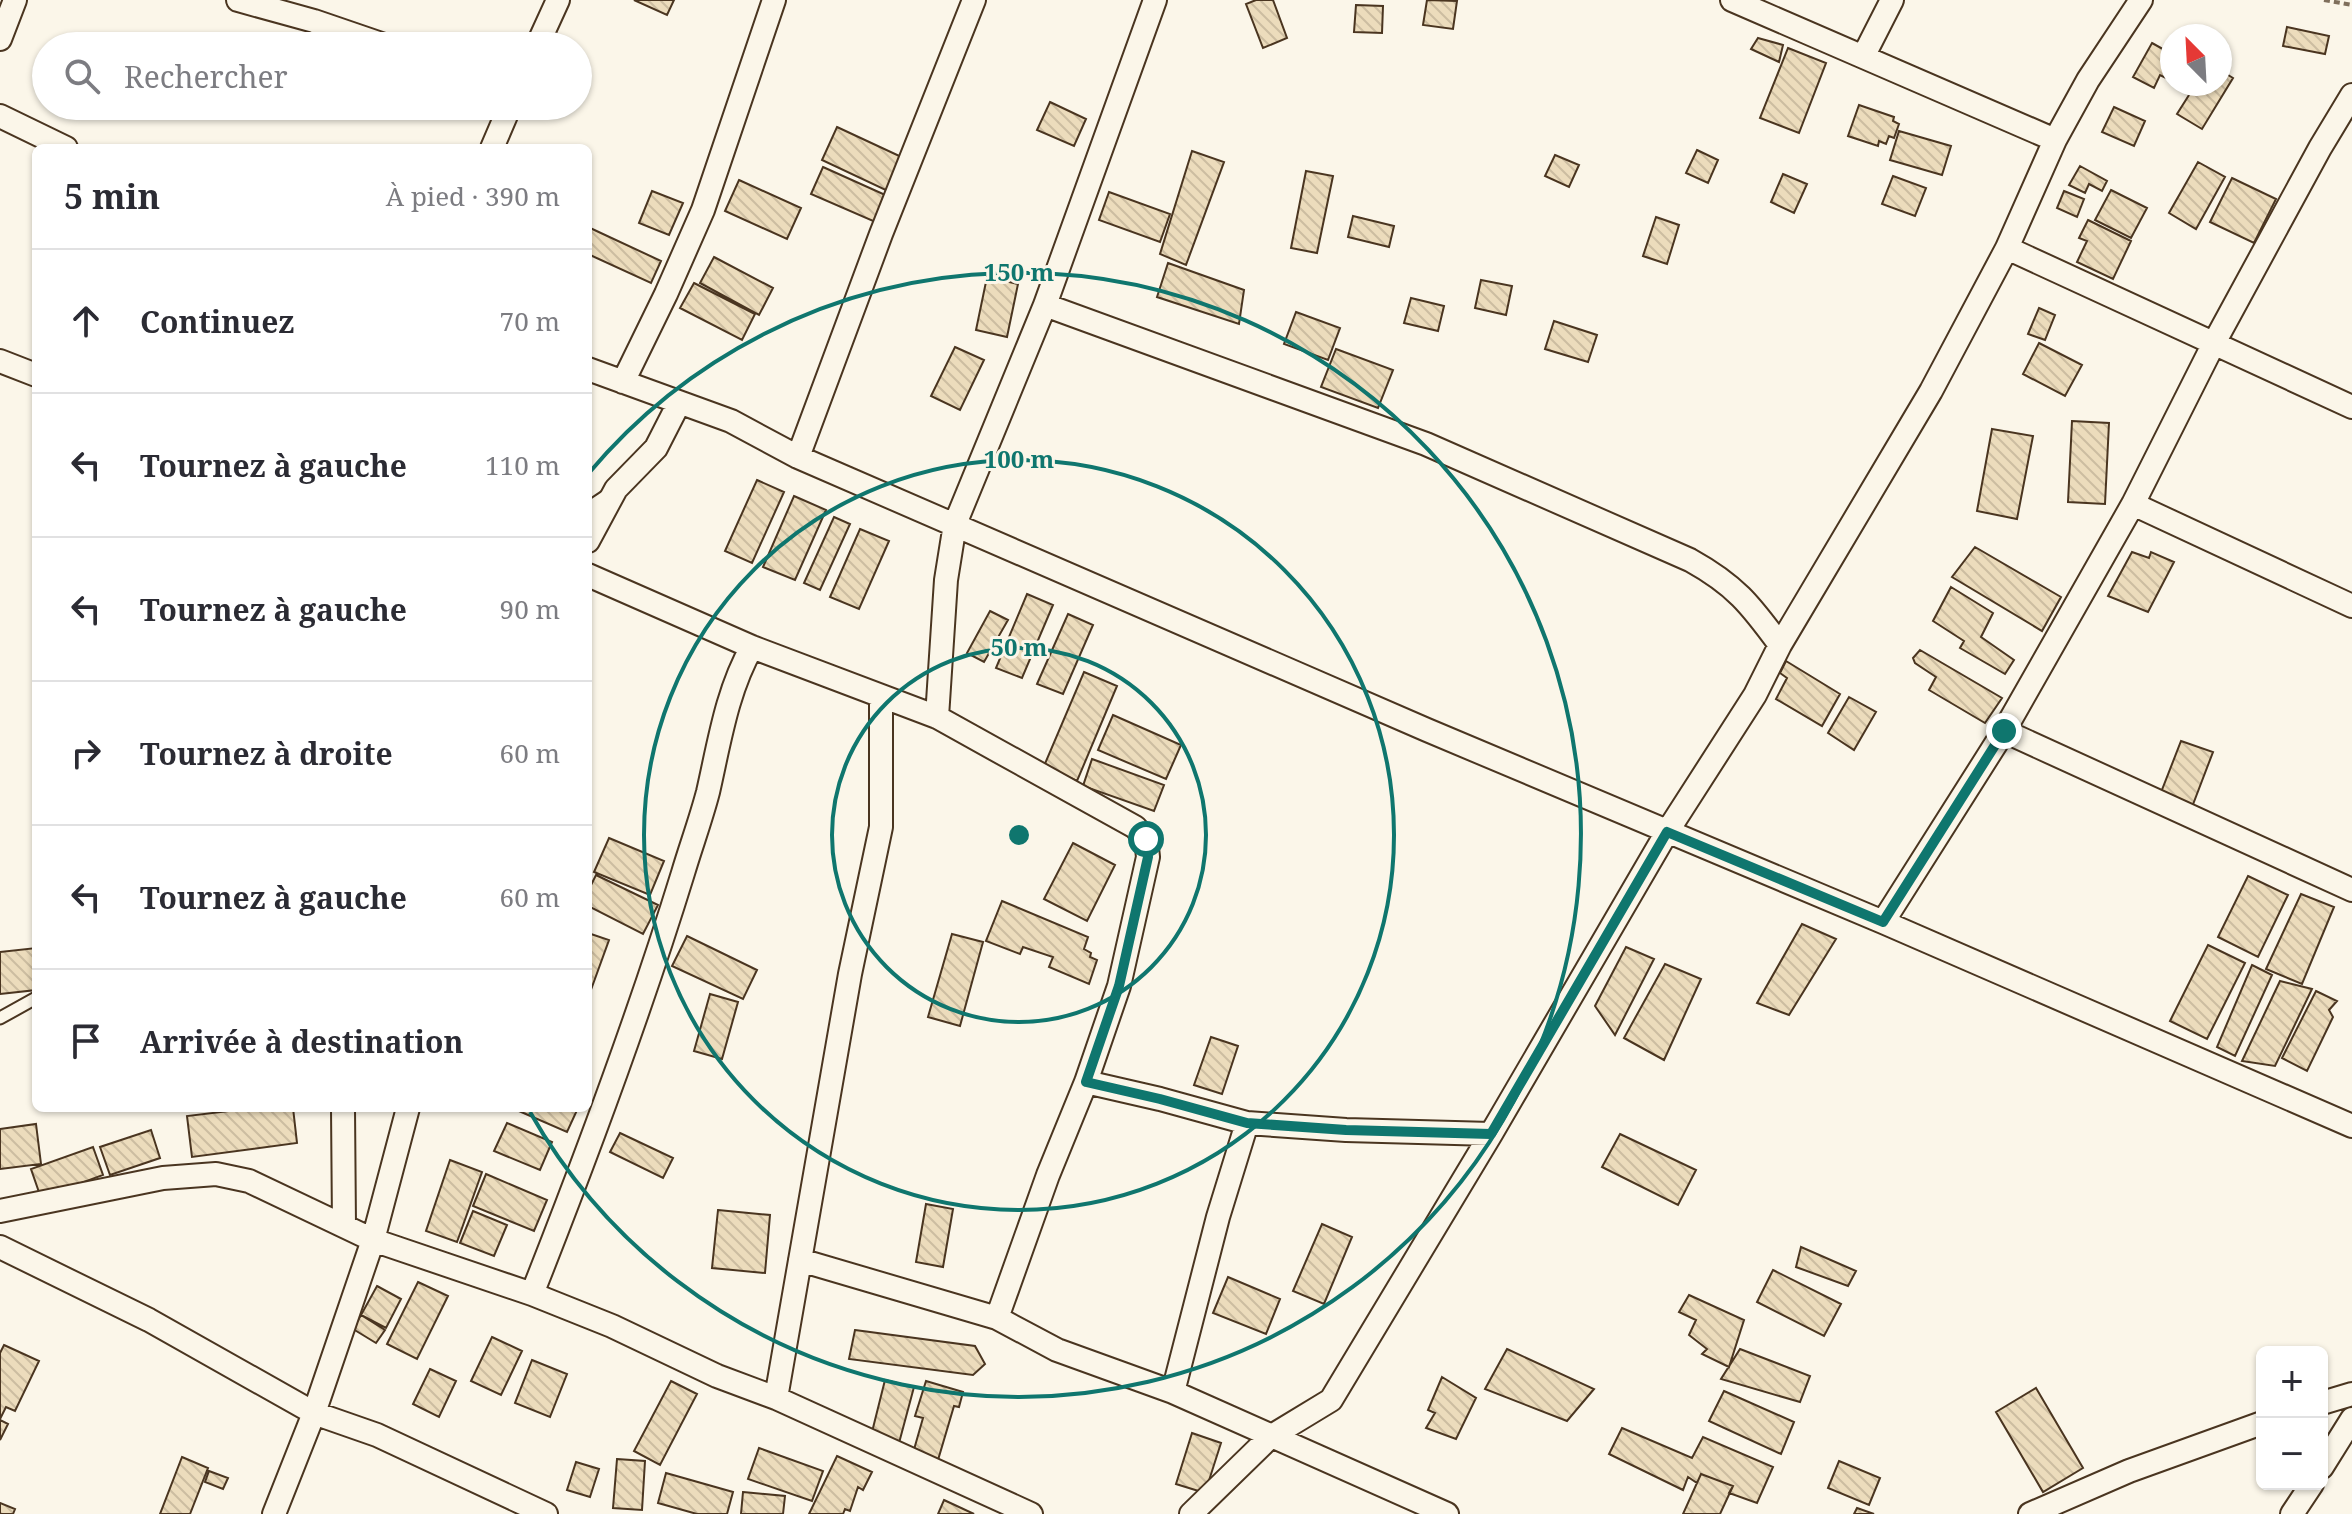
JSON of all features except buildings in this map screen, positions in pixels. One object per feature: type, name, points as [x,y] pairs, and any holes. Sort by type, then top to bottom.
[{"type":"street","points":[[0,39],[15,0]]},
{"type":"street","points":[[238,0],[346,32]]},
{"type":"street","points":[[543,32],[558,0]]},
{"type":"street","points":[[623,382],[703,210],[774,0]]},
{"type":"street","points":[[798,457],[881,234],[974,0]]},
{"type":"street","points":[[937,717],[946,580],[955,524],[1045,305],[1155,0]]},
{"type":"street","points":[[1732,0],[2055,140]]},
{"type":"street","points":[[1864,55],[1892,0]]},
{"type":"street","points":[[1191,1514],[1270,1437],[1331,1400],[1667,832],[1755,695],[1780,645],[1931,391],[2007,248],[2055,140],[2088,80],[2141,0]]},
{"type":"street","points":[[1883,922],[2004,731],[2133,504],[2214,343],[2352,95]]},
{"type":"street","points":[[0,116],[58,144]]},
{"type":"street","points":[[494,144],[504,120]]},
{"type":"street","points":[[2007,248],[2352,407]]},
{"type":"street","points":[[1045,305],[1426,444],[1690,560],[1722,578],[1750,603],[1780,645]]},
{"type":"street","points":[[0,361],[32,373]]},
{"type":"street","points":[[592,370],[731,421],[798,457],[2352,1126]]},
{"type":"street","points":[[592,534],[616,489],[656,448],[679,403]]},
{"type":"street","points":[[2133,504],[2352,606]]},
{"type":"street","points":[[592,577],[752,647],[937,717],[1135,827],[1146,839],[1148,857],[1119,986],[997,1318]]},
{"type":"street","points":[[532,1294],[591,1145],[652,974],[707,797],[736,685],[752,647]]},
{"type":"street","points":[[776,1398],[850,974],[881,827],[881,697]]},
{"type":"street","points":[[2004,731],[2352,890]]},
{"type":"street","points":[[1086,1082],[1247,1123],[1346,1130],[1491,1134]]},
{"type":"street","points":[[343,1112],[344,1226]]},
{"type":"street","points":[[274,1514],[314,1413],[373,1240],[407,1112]]},
{"type":"street","points":[[1173,1392],[1218,1217],[1247,1123]]},
{"type":"street","points":[[0,1211],[150,1180],[216,1174],[249,1181],[373,1240],[532,1294],[612,1326],[717,1376],[776,1398],[1031,1514]]},
{"type":"street","points":[[0,1247],[149,1320],[314,1413],[423,1455],[546,1514]]},
{"type":"street","points":[[800,1260],[997,1318],[1057,1350],[1173,1392],[1447,1514]]},
{"type":"street","points":[[2328,1401],[2352,1394]]},
{"type":"street","points":[[2328,1457],[2352,1419]]},
{"type":"street","points":[[2030,1514],[2129,1471],[2256,1425]]},
{"type":"street","points":[[2292,1514],[2308,1490]]},
{"type":"lane","points":[[592,505],[616,489]]},
{"type":"lane","points":[[0,1018],[32,1000]]},
{"type":"path","points":[[2324,0],[2352,5]]},
{"type":"route","points":[[1146,839],[1148,857],[1119,986],[1086,1082],[1247,1123],[1346,1130],[1491,1134],[1667,832],[1883,922],[2004,731]]}]
